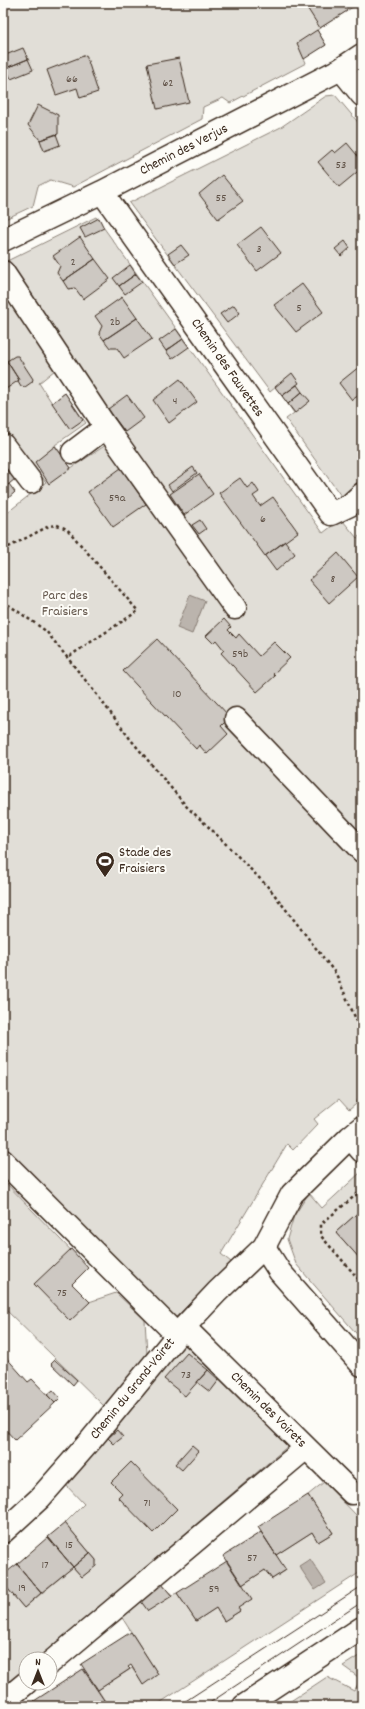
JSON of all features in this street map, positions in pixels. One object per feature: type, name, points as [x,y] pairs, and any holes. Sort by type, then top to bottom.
[{"type":"street","name":"Chemin des Verjus","points":[[3,240],[102,192],[341,69],[362,55]]},
{"type":"street","points":[[341,69],[362,95]]},
{"type":"street","name":"Chemin des Fauvettes","points":[[102,192],[331,514],[350,505],[362,494]]},
{"type":"street","points":[[3,272],[106,427],[235,608]]},
{"type":"street","points":[[73,452],[106,427]]},
{"type":"street","points":[[3,445],[31,482]]},
{"type":"street","points":[[236,719],[362,851]]},
{"type":"street","name":"Chemin du Grand-Voiret","points":[[3,1532],[40,1498],[91,1440],[181,1331],[221,1287],[264,1247],[292,1194],[358,1138]]},
{"type":"street","name":"Chemin des Voirets","points":[[3,1161],[352,1493]]},
{"type":"street","points":[[264,1247],[280,1272],[362,1365]]},
{"type":"street","points":[[58,1656],[306,1448]]},
{"type":"street","points":[[244,1706],[362,1628]]},
{"type":"street","points":[[3,1702],[18,1690]]},
{"type":"path","points":[[3,550],[49,526],[62,526],[67,529],[138,611],[68,657]]},
{"type":"path","points":[[3,601],[46,631],[68,657],[131,740],[187,807],[270,889],[336,974],[362,1033]]},
{"type":"path","points":[[362,1190],[321,1224],[321,1236],[362,1283]]},
{"type":"green space","points":[[3,3],[359,3],[317,30],[326,45],[304,58],[306,63],[230,103],[223,98],[203,107],[202,119],[73,187],[50,180],[38,186],[33,206],[3,220]]},
{"type":"green space","points":[[335,95],[362,127],[362,485],[348,496],[341,496],[286,419],[294,413],[276,387],[270,392],[129,203],[281,127],[326,96]]},
{"type":"green space","name":"Parc des Fraisiers","points":[[96,217],[323,533],[336,523],[343,521],[357,538],[362,534],[362,1099],[349,1110],[339,1099],[314,1119],[318,1124],[293,1150],[287,1144],[221,1254],[231,1262],[174,1319],[3,1144],[3,516],[46,482],[3,430],[7,427],[3,420],[3,293],[55,370],[39,383],[52,403],[65,393],[86,423],[55,445],[71,468],[106,445],[168,495],[106,407],[35,299],[7,261]]},
{"type":"green space","points":[[361,1172],[362,1209],[336,1232],[362,1261],[362,1340],[296,1264],[287,1239],[294,1216],[309,1193],[322,1208]]},
{"type":"green space","points":[[3,1180],[88,1268],[72,1284],[89,1302],[116,1293],[145,1320],[147,1354],[106,1408],[3,1307]]},
{"type":"green space","points":[[177,1346],[187,1346],[288,1446],[47,1651],[18,1651],[18,1676],[3,1688],[3,1583],[24,1608],[73,1567],[82,1577],[95,1566],[96,1560],[65,1523],[84,1504],[64,1483]]},
{"type":"green space","points":[[324,1482],[362,1521],[362,1571],[155,1706],[108,1706],[98,1690],[132,1668],[143,1684],[158,1674],[121,1616],[161,1583],[172,1595],[177,1593],[196,1621],[216,1608],[224,1621],[240,1611],[238,1608],[242,1585],[265,1570],[272,1579],[285,1571],[276,1555],[312,1532],[318,1542],[333,1533],[308,1495]]},
{"type":"green space","points":[[362,1654],[362,1706],[283,1706],[327,1677],[354,1691],[361,1679],[343,1666]]},
{"type":"shaded area","points":[[190,595],[205,601],[192,634],[177,628]]},
{"type":"shaded area","points":[[310,1559],[326,1583],[315,1590],[299,1566]]},
{"type":"building","points":[[304,3],[342,3],[347,11],[320,28]]},
{"type":"building","points":[[317,30],[326,45],[304,59],[297,43]]},
{"type":"building","points":[[23,48],[28,59],[6,68],[3,61],[3,56]]},
{"type":"building","points":[[86,55],[98,92],[80,98],[77,88],[56,95],[47,70]]},
{"type":"building","points":[[179,58],[189,102],[157,109],[147,64]]},
{"type":"building","points":[[28,59],[33,70],[11,79],[6,68]]},
{"type":"building","points":[[38,105],[58,115],[58,134],[40,140],[28,125]]},
{"type":"building","points":[[56,134],[60,145],[44,151],[40,140]]},
{"type":"building","points":[[347,143],[362,161],[362,168],[339,187],[318,162],[332,150],[335,153]]},
{"type":"building","points":[[222,175],[243,201],[218,219],[199,194]]},
{"type":"building","points":[[99,218],[104,228],[85,237],[80,228]]},
{"type":"building","points":[[261,227],[281,253],[257,271],[237,245]]},
{"type":"building","points":[[80,237],[95,259],[63,281],[57,273],[60,266],[53,256]]},
{"type":"building","points":[[345,241],[350,248],[341,256],[335,249]]},
{"type":"building","points":[[181,245],[189,255],[175,264],[168,254]]},
{"type":"building","points":[[95,259],[110,279],[83,299],[75,288],[68,289],[63,281]]},
{"type":"building","points":[[130,265],[136,274],[119,286],[113,278]]},
{"type":"building","points":[[136,274],[142,282],[125,294],[119,286]]},
{"type":"building","points":[[302,284],[323,312],[296,332],[274,305]]},
{"type":"building","points":[[122,297],[137,318],[104,340],[99,333],[102,326],[95,316]]},
{"type":"building","points":[[234,305],[240,313],[227,323],[220,314]]},
{"type":"building","points":[[137,318],[152,339],[124,358],[117,348],[110,348],[104,340]]},
{"type":"building","points":[[176,329],[183,339],[166,351],[159,341]]},
{"type":"building","points":[[183,339],[189,347],[172,359],[166,351]]},
{"type":"building","points":[[15,356],[18,356],[33,379],[32,382],[25,387],[21,386],[7,361]]},
{"type":"building","points":[[4,357],[19,380],[3,391],[3,358]]},
{"type":"building","points":[[360,366],[362,369],[362,393],[352,400],[339,383]]},
{"type":"building","points":[[292,373],[299,383],[282,396],[275,387]]},
{"type":"building","points":[[180,379],[197,402],[169,423],[153,400]]},
{"type":"building","points":[[297,385],[302,392],[288,404],[282,396]]},
{"type":"building","points":[[302,392],[310,401],[295,413],[288,404]]},
{"type":"building","points":[[65,393],[83,420],[70,429],[52,403]]},
{"type":"building","points":[[127,395],[144,418],[125,432],[108,409]]},
{"type":"building","points":[[55,446],[71,468],[49,484],[35,462]]},
{"type":"building","points":[[3,465],[15,479],[3,489]]},
{"type":"building","points":[[193,467],[197,473],[172,491],[168,485]]},
{"type":"building","points":[[121,468],[146,504],[113,527],[88,492]]},
{"type":"building","points":[[199,474],[213,494],[184,515],[170,494]]},
{"type":"building","points":[[240,478],[247,488],[253,483],[259,492],[253,496],[260,506],[273,497],[298,532],[265,556],[219,493]]},
{"type":"building","points":[[9,484],[15,492],[3,503],[3,489]]},
{"type":"building","points":[[200,520],[206,529],[199,534],[192,525]]},
{"type":"building","points":[[285,541],[295,554],[276,571],[265,556]]},
{"type":"building","points":[[338,553],[358,577],[329,603],[309,580]]},
{"type":"building","points":[[224,619],[231,627],[228,630],[236,638],[239,634],[259,656],[274,642],[290,658],[273,674],[275,676],[257,692],[221,653],[224,650],[216,640],[213,643],[206,636]]},
{"type":"building","points":[[157,639],[230,717],[221,726],[228,734],[207,754],[199,745],[196,749],[123,671]]},
{"type":"building","points":[[362,1209],[362,1261],[336,1232]]},
{"type":"building","points":[[71,1249],[88,1268],[72,1284],[90,1302],[70,1321],[34,1284]]},
{"type":"building","points":[[187,1353],[208,1370],[185,1396],[164,1379]]},
{"type":"building","points":[[3,1354],[28,1382],[32,1379],[55,1403],[15,1440],[3,1427]]},
{"type":"building","points":[[55,1360],[77,1380],[73,1385],[51,1364]]},
{"type":"building","points":[[208,1370],[219,1380],[210,1392],[197,1382]]},
{"type":"building","points":[[53,1390],[60,1398],[55,1403],[47,1395]]},
{"type":"building","points":[[117,1430],[123,1437],[114,1444],[108,1438]]},
{"type":"building","points":[[192,1445],[199,1451],[182,1470],[175,1464]]},
{"type":"building","points":[[131,1462],[177,1509],[153,1533],[118,1497],[122,1493],[111,1482]]},
{"type":"building","points":[[308,1495],[333,1533],[318,1542],[312,1532],[276,1555],[258,1527]]},
{"type":"building","points":[[65,1523],[90,1553],[73,1567],[48,1537]]},
{"type":"building","points":[[261,1532],[286,1570],[272,1579],[265,1570],[242,1585],[223,1556]]},
{"type":"building","points":[[48,1537],[73,1567],[41,1593],[17,1564]]},
{"type":"building","points":[[90,1553],[96,1560],[96,1566],[82,1577],[73,1567]]},
{"type":"building","points":[[227,1561],[252,1599],[238,1608],[240,1611],[224,1621],[216,1608],[196,1621],[177,1593]]},
{"type":"building","points":[[17,1564],[41,1593],[24,1608],[3,1583],[3,1575]]},
{"type":"building","points":[[161,1583],[172,1596],[148,1611],[140,1600]]},
{"type":"building","points":[[131,1632],[158,1674],[143,1685],[131,1665],[128,1667],[130,1669],[98,1690],[81,1664]]},
{"type":"building","points":[[83,1669],[108,1706],[87,1706],[84,1702],[82,1704],[83,1706],[37,1706],[34,1701],[49,1691],[58,1691],[58,1685]]},
{"type":"tram line","points":[[178,1706],[362,1586]]},
{"type":"tram line","points":[[205,1706],[362,1602]]},
{"type":"place","name":"Stade des Fraisiers","points":[[105,878]]}]
